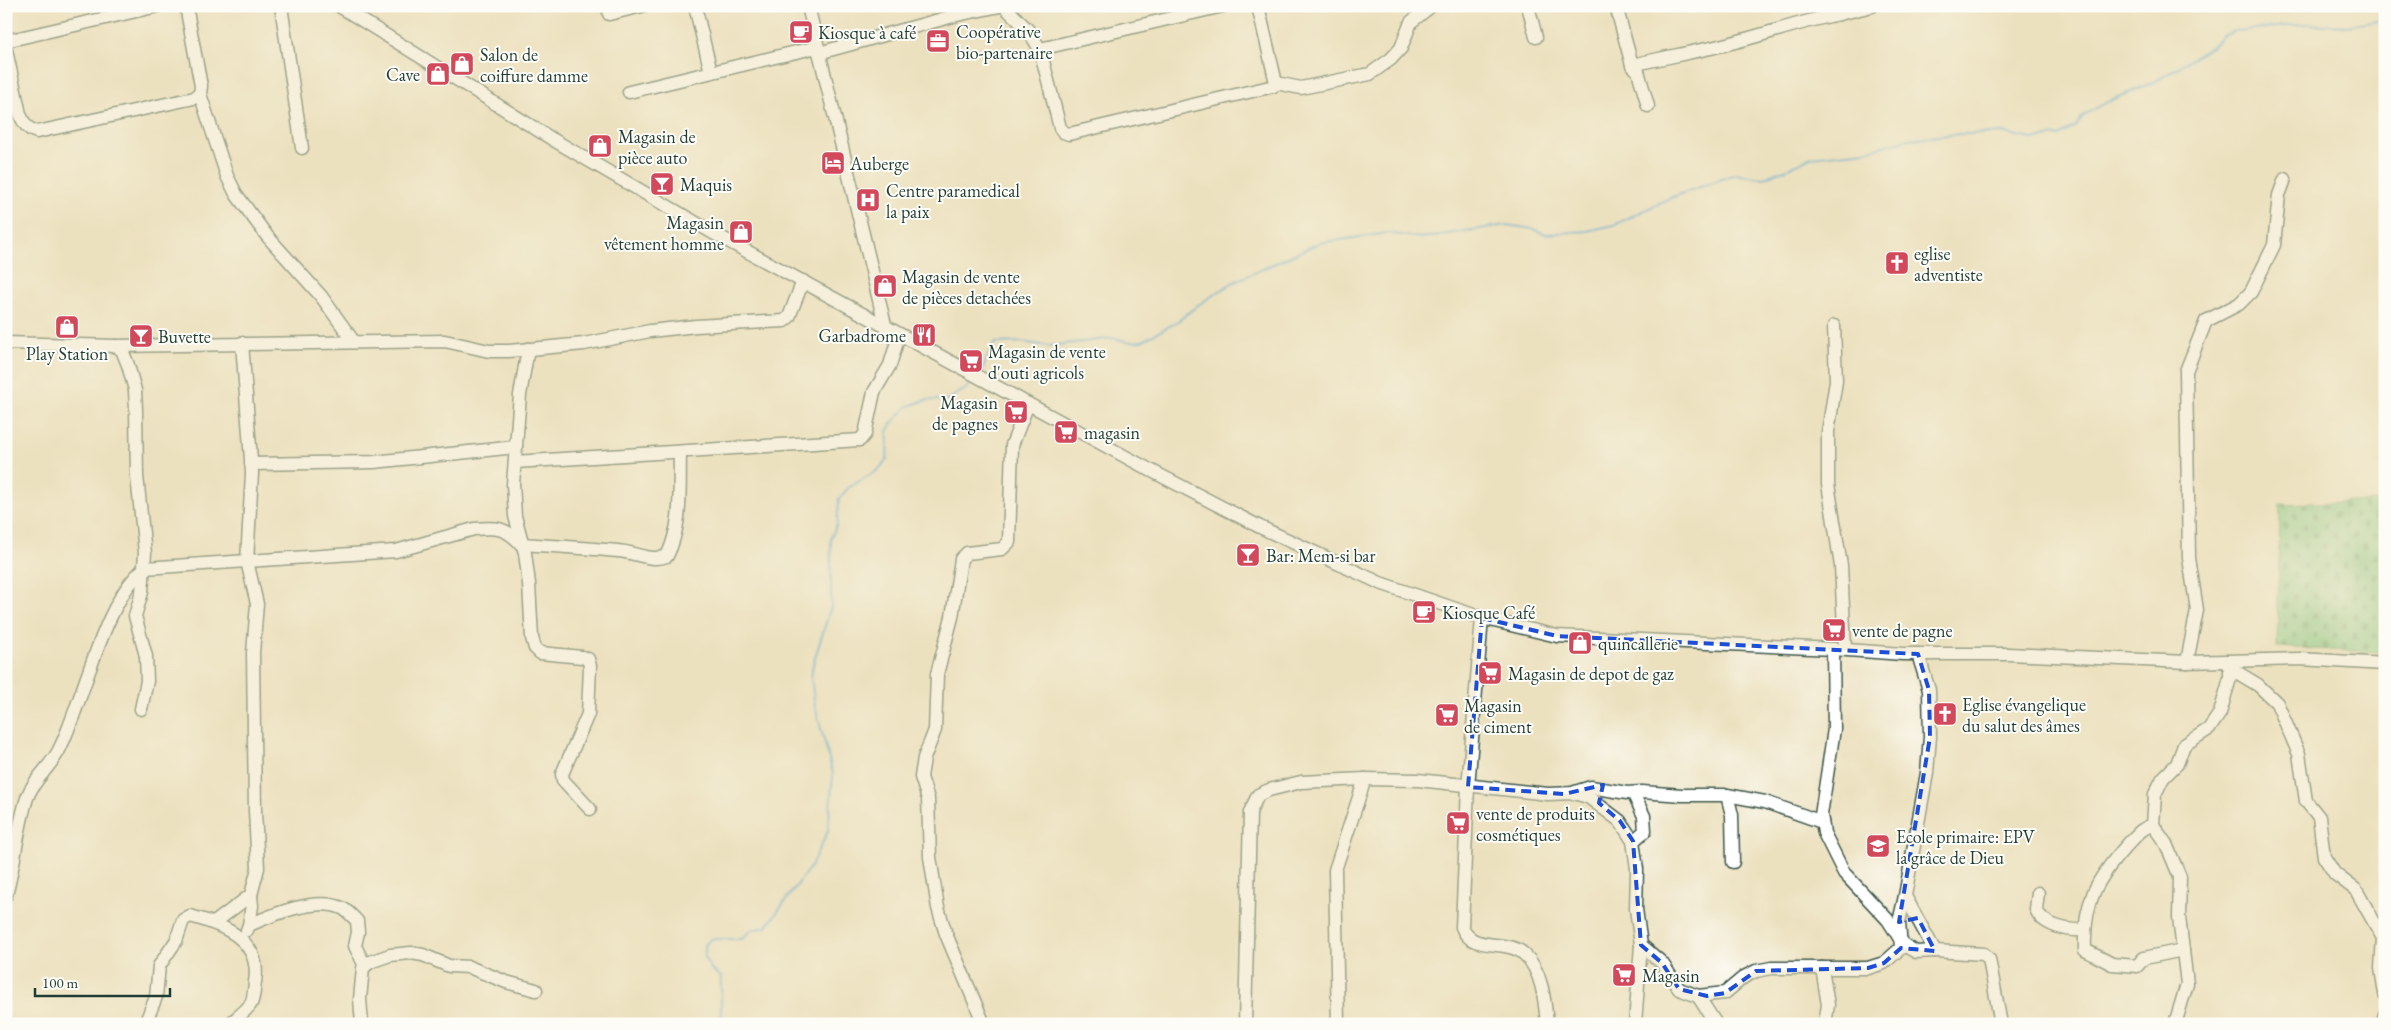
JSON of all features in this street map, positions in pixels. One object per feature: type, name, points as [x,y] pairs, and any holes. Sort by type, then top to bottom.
[{"type":"street","points":[[6,41],[158,6]]},
{"type":"street","points":[[186,6],[201,86],[200,94],[236,194],[267,236],[321,296],[354,342]]},
{"type":"street","points":[[281,6],[302,148]]},
{"type":"street","points":[[339,6],[568,148],[715,234],[885,325],[899,335],[1260,528],[1380,583],[1482,618],[1557,636],[1918,654],[2009,654],[2228,665],[2300,659],[2385,664]]},
{"type":"street","points":[[609,14],[642,6]]},
{"type":"street","points":[[695,6],[710,72]]},
{"type":"street","points":[[808,6],[885,325]]},
{"type":"street","points":[[629,92],[710,72],[818,50],[955,11],[1002,6],[1028,30],[1040,48],[1060,128],[1069,134],[1274,86],[1276,83]]},
{"type":"street","points":[[1040,48],[1223,6]]},
{"type":"street","points":[[1258,6],[1276,83]]},
{"type":"street","points":[[1276,83],[1302,88],[1370,74],[1391,59],[1401,48],[1411,22],[1431,6]]},
{"type":"street","points":[[1528,6],[1536,37]]},
{"type":"street","points":[[1616,6],[1632,65],[1638,71],[1648,106]]},
{"type":"street","points":[[1632,65],[1719,46],[1838,10],[1872,6]]},
{"type":"street","points":[[6,50],[20,114],[24,124],[37,132],[194,98],[200,94]]},
{"type":"street","points":[[2187,662],[2196,610],[2189,558],[2186,371],[2206,321],[2239,304],[2251,292],[2274,245],[2279,195],[2285,179]]},
{"type":"street","points":[[6,343],[116,346],[445,341],[490,351],[528,349],[584,344],[660,330],[787,320],[804,281]]},
{"type":"street","points":[[1834,326],[1836,381],[1828,432],[1828,484],[1841,566],[1839,649],[1834,730],[1822,822],[1827,840],[1844,873],[1880,911],[1910,950],[1984,954],[1992,967],[2001,1024]]},
{"type":"street","points":[[515,462],[680,453],[860,440],[865,434],[874,392],[890,365],[899,335]]},
{"type":"street","points":[[242,343],[251,464],[247,561],[257,604],[253,653],[255,810],[258,868],[251,895],[252,906],[249,925],[244,940]]},
{"type":"street","points":[[116,346],[122,350],[135,390],[137,476],[145,568],[135,616],[146,656],[148,681],[141,709]]},
{"type":"street","points":[[528,349],[520,395],[514,502],[529,584],[532,638],[535,648],[540,653],[588,659],[590,666],[588,714],[562,774],[563,780],[590,809]]},
{"type":"street","points":[[984,1024],[946,934],[938,908],[930,857],[928,799],[921,776],[924,758],[935,730],[937,674],[952,617],[961,559],[968,554],[1002,549],[1009,542],[1012,445],[1028,404]]},
{"type":"street","points":[[251,464],[374,462],[516,447]]},
{"type":"street","points":[[6,895],[27,797],[33,785],[59,750],[73,719],[92,664],[124,590],[134,576],[145,568],[396,551],[474,529],[487,528],[511,532],[522,544],[621,551],[653,560],[667,556],[676,537],[679,519],[680,453]]},
{"type":"street","points":[[1482,618],[1468,787],[1462,928],[1465,936],[1472,940],[1514,948],[1524,954],[1541,985],[1547,1024]]},
{"type":"street","points":[[1641,945],[1662,963],[1679,990],[1698,996],[1725,993],[1744,977],[1756,971],[1778,968],[1876,967],[1898,953],[1901,948],[1899,922],[1927,773],[1930,737],[1929,690],[1918,654]]},
{"type":"street","points":[[2176,1024],[2187,984],[2179,917],[2179,871],[2166,844],[2152,824],[2153,802],[2159,785],[2177,764],[2184,744],[2209,729],[2220,713],[2230,678],[2228,665]]},
{"type":"street","points":[[2228,665],[2258,685],[2277,702],[2299,754],[2306,801],[2319,817],[2324,857],[2336,874],[2356,890],[2383,938],[2381,968],[2385,994]]},
{"type":"street","points":[[1244,1024],[1250,812],[1258,795],[1269,790],[1301,782],[1366,779],[1418,780],[1468,787],[1548,794],[1574,793],[1591,788],[1633,793],[1727,795],[1765,802],[1822,822]]},
{"type":"street","points":[[1338,1024],[1336,870],[1366,779]]},
{"type":"street","points":[[1599,803],[1602,789]]},
{"type":"street","points":[[1574,793],[1599,803],[1620,820],[1633,841],[1637,869],[1636,909],[1641,945],[1634,1024]]},
{"type":"street","points":[[1633,793],[1643,814],[1646,828],[1633,841]]},
{"type":"street","points":[[1727,795],[1732,815],[1733,862]]},
{"type":"street","points":[[2152,824],[2138,833],[2111,862],[2094,891],[2085,918],[2085,950],[2112,964],[2137,966],[2144,958],[2184,950]]},
{"type":"street","points":[[2038,892],[2036,909],[2043,920],[2070,930],[2084,930]]},
{"type":"street","points":[[214,923],[251,895]]},
{"type":"street","points":[[1905,896],[1935,951]]},
{"type":"street","points":[[249,925],[281,911],[321,905],[342,908],[357,921],[358,932],[355,946],[365,966],[360,998],[362,1024]]},
{"type":"street","points":[[144,1024],[156,997],[160,966],[173,946],[183,920],[190,916],[214,923],[244,940],[248,945],[255,964],[254,990],[251,1004],[230,1024]]},
{"type":"street","points":[[1899,922],[1918,918]]},
{"type":"street","points":[[365,966],[370,962],[390,955],[411,952],[449,966],[469,966],[506,982],[536,990]]},
{"type":"street","points":[[1822,968],[1828,1005],[1826,1024]]},
{"type":"street","points":[[1698,996],[1716,1024]]},
{"type":"street","points":[[2382,1024],[2385,1015]]},
{"type":"highlighted area","points":[[1482,618],[1557,636],[1918,654],[1929,690],[1930,737],[1899,922],[1918,918],[1935,951],[1901,948],[1884,963],[1868,968],[1756,971],[1725,993],[1707,996],[1679,989],[1662,963],[1641,945],[1633,841],[1620,821],[1599,803],[1603,785],[1564,794],[1468,787]]},
{"type":"green space","points":[[2385,501],[2385,653],[2277,647],[2280,504]]},
{"type":"waterway","points":[[979,373],[994,343],[1021,342],[1049,346],[1114,338],[1128,342],[1142,341],[1177,322],[1198,305],[1232,283],[1319,243],[1388,233],[1422,238],[1506,225],[1533,229],[1546,234],[1587,231],[1614,225],[1670,198],[1735,174],[1763,178],[1811,157],[1866,151],[1908,139],[1961,134],[2004,133],[2032,139],[2059,136],[2076,126],[2084,115],[2111,100],[2156,81],[2211,47],[2222,36],[2235,31],[2306,24],[2347,26],[2385,20]]},
{"type":"waterway","points":[[731,1024],[722,1016],[721,977],[711,969],[705,959],[705,945],[711,939],[742,939],[751,930],[766,927],[811,866],[828,831],[833,774],[815,706],[811,678],[813,664],[831,607],[831,538],[837,524],[839,499],[848,488],[878,470],[887,460],[888,431],[891,424],[908,406],[926,400],[947,400],[967,388],[974,379]]},
{"type":"place","name":"Kiosque à café","points":[[801,32]]},
{"type":"place","name":"Coopérative bio-partenaire","points":[[938,41]]},
{"type":"place","name":"Salon de coiffure damme","points":[[462,64]]},
{"type":"place","name":"Cave","points":[[438,74]]},
{"type":"place","name":"Magasin de pièce auto","points":[[600,146]]},
{"type":"place","name":"Auberge","points":[[833,163]]},
{"type":"place","name":"Maquis","points":[[662,184]]},
{"type":"place","name":"Centre paramedical la paix","points":[[868,200]]},
{"type":"place","name":"Magasin vêtement homme","points":[[741,232]]},
{"type":"place","name":"eglise adventiste","points":[[1897,263]]},
{"type":"place","name":"Magasin de vente de pièces detachées","points":[[885,286]]},
{"type":"place","name":"Play Station","points":[[67,327]]},
{"type":"place","name":"Garbadrome","points":[[924,335]]},
{"type":"place","name":"Buvette","points":[[141,336]]},
{"type":"place","name":"Magasin de vente d'outi agricols","points":[[971,361]]},
{"type":"place","name":"Magasin de pagnes","points":[[1016,412]]},
{"type":"place","name":"magasin","points":[[1066,432]]},
{"type":"place","name":"Bar: Mem-si bar","points":[[1248,555]]},
{"type":"place","name":"Kiosque Café","points":[[1424,612]]},
{"type":"place","name":"vente de pagne","points":[[1834,630]]},
{"type":"place","name":"quincallerie","points":[[1580,643]]},
{"type":"place","name":"Magasin de depot de gaz","points":[[1490,673]]},
{"type":"place","name":"Eglise évangelique du salut des âmes","points":[[1945,714]]},
{"type":"place","name":"Magasin de ciment","points":[[1447,715]]},
{"type":"place","name":"vente de produits cosmétiques","points":[[1458,823]]},
{"type":"place","name":"Ecole primaire: EPV la grâce de Dieu","points":[[1878,846]]},
{"type":"place","name":"Magasin","points":[[1624,975]]}]
